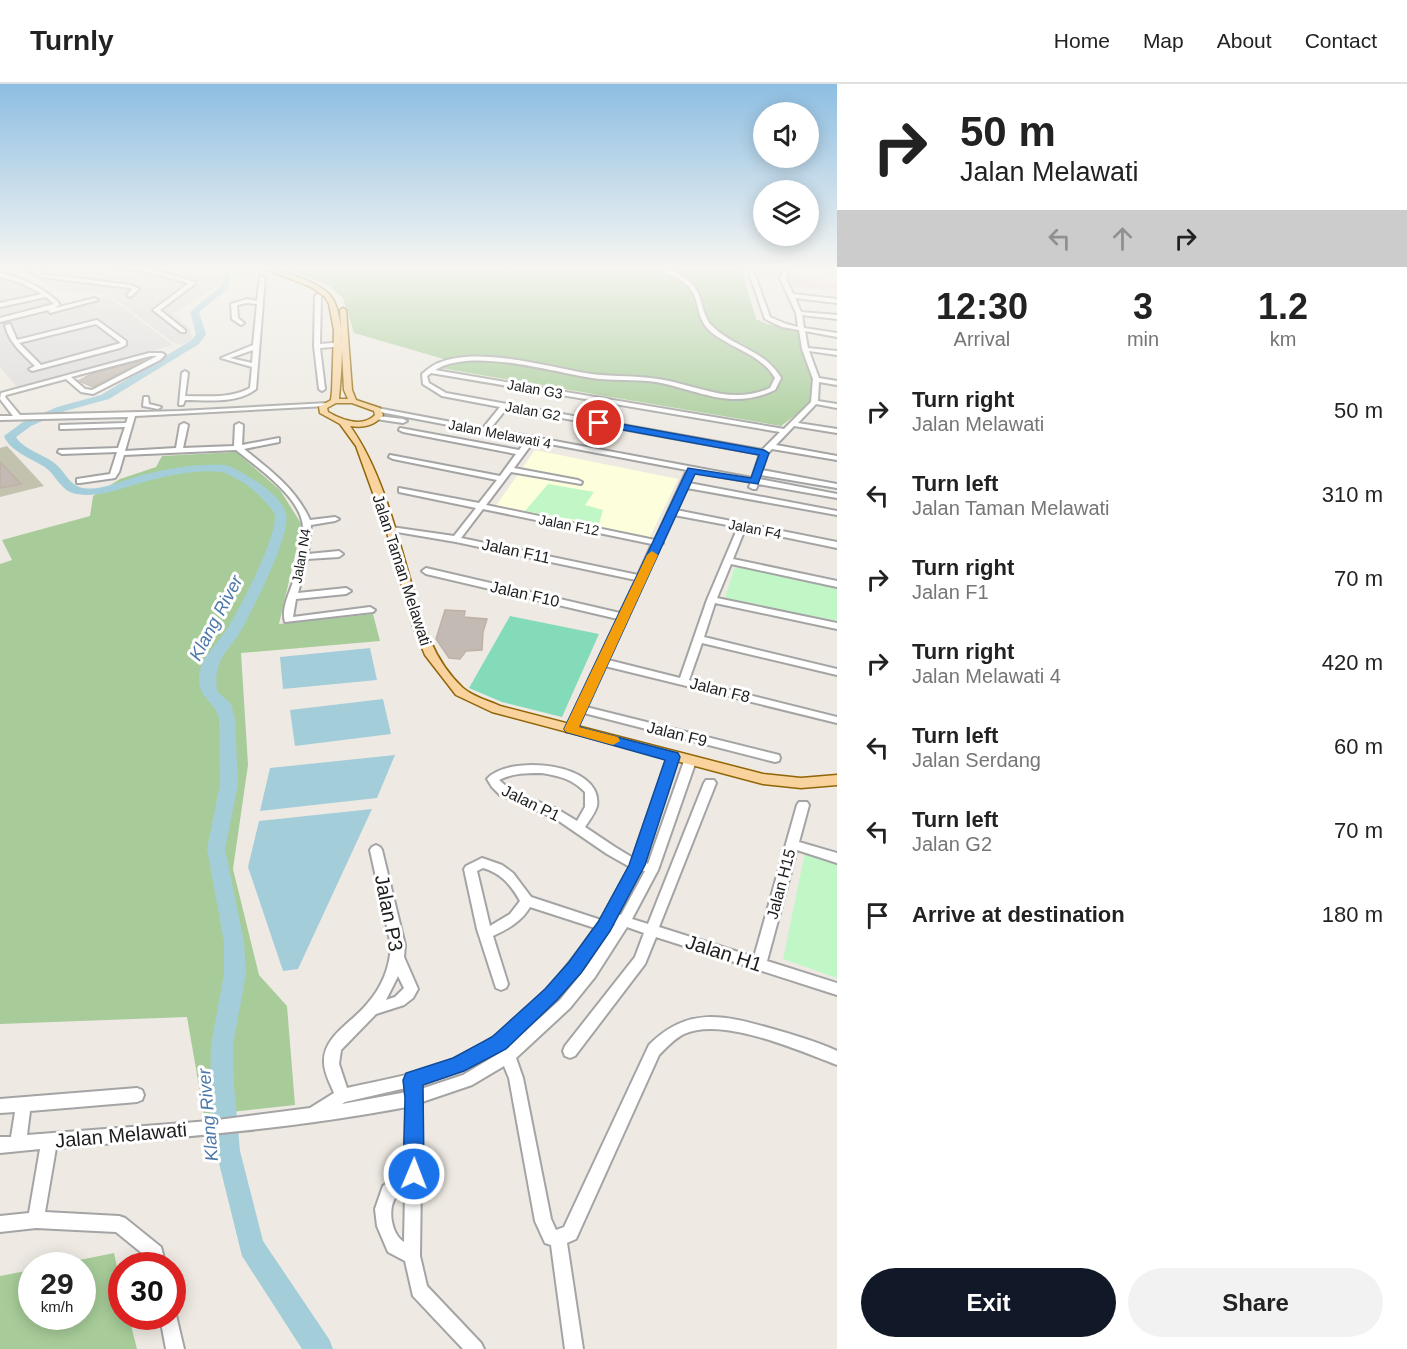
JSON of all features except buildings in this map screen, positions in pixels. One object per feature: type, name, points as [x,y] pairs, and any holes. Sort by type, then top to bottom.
[{"type":"main road","points":[[335,401],[336,326]]},
{"type":"main road","points":[[344,326],[348,390],[353,400],[375,417]]},
{"type":"main road","points":[[353,400],[326,404],[323,407],[324,413],[344,423],[375,417]]},
{"type":"main road","points":[[360,446],[360,432],[375,417]]},
{"type":"main road","name":"Jalan Taman Melawati","points":[[344,423],[360,446],[391,529],[418,626],[430,656],[460,692],[495,709],[763,779],[801,783],[837,780]]},
{"type":"street","points":[[8,326],[8,331],[36,368],[124,345],[102,326]]},
{"type":"street","points":[[16,342],[81,326]]},
{"type":"street","points":[[177,326],[183,331]]},
{"type":"street","points":[[63,427],[131,419],[248,393],[254,389],[258,326]]},
{"type":"street","points":[[317,326],[317,346],[322,388]]},
{"type":"street","points":[[429,371],[442,363],[489,361],[595,376],[653,380],[735,398],[756,396],[773,389],[778,378],[771,365],[730,342],[709,326]]},
{"type":"street","points":[[788,326],[837,335]]},
{"type":"street","points":[[754,485],[767,450],[814,402],[816,379],[805,349],[801,329]]},
{"type":"street","points":[[317,346],[345,344]]},
{"type":"street","points":[[255,366],[224,358],[256,346]]},
{"type":"street","points":[[805,349],[837,353]]},
{"type":"street","points":[[17,416],[5,403],[3,394],[151,354],[162,355],[93,392],[83,391],[67,377]]},
{"type":"street","name":"Jalan G2","points":[[429,371],[424,375],[426,384],[444,395],[767,450],[837,458]]},
{"type":"street","name":"Jalan G3","points":[[429,371],[784,431]]},
{"type":"street","points":[[181,408],[185,373]]},
{"type":"street","points":[[816,379],[837,382]]},
{"type":"street","points":[[146,398],[144,405],[147,407],[324,413]]},
{"type":"street","points":[[814,402],[837,406]]},
{"type":"street","points":[[181,408],[326,404]]},
{"type":"street","points":[[484,431],[505,406]]},
{"type":"street","points":[[0,419],[17,416],[131,419]]},
{"type":"street","points":[[0,419],[39,417]]},
{"type":"street","name":"Jalan Melawati 4","points":[[375,417],[484,431],[527,446]]},
{"type":"street","name":"Jalan Melawati 4","points":[[375,417],[688,477],[837,496]]},
{"type":"street","points":[[80,481],[112,476],[116,472],[131,419]]},
{"type":"street","points":[[792,423],[837,431]]},
{"type":"street","points":[[179,450],[184,425]]},
{"type":"street","points":[[238,448],[239,425]]},
{"type":"street","points":[[403,430],[527,446]]},
{"type":"street","points":[[62,452],[238,448],[276,440]]},
{"type":"street","points":[[456,539],[527,446]]},
{"type":"street","name":"Jalan N4","points":[[238,448],[286,488],[307,523],[303,557],[288,612],[288,620],[370,610]]},
{"type":"street","points":[[393,457],[502,479]]},
{"type":"street","points":[[509,469],[578,482]]},
{"type":"street","points":[[758,472],[837,486]]},
{"type":"street","points":[[571,729],[688,477],[837,513]]},
{"type":"street","name":"Jalan Melawati 4","points":[[754,485],[837,504]]},
{"type":"street","name":"Jalan F12","points":[[402,490],[659,543]]},
{"type":"street","name":"Jalan F4","points":[[673,513],[837,545]]},
{"type":"street","points":[[307,523],[335,519]]},
{"type":"street","points":[[684,681],[712,600],[742,527]]},
{"type":"street","name":"Jalan F11","points":[[391,529],[456,539],[640,578]]},
{"type":"street","points":[[303,557],[339,554]]},
{"type":"street","points":[[728,561],[837,584]]},
{"type":"street","name":"Jalan F10","points":[[426,571],[623,617]]},
{"type":"street","points":[[294,596],[346,591]]},
{"type":"street","points":[[712,600],[837,626]]},
{"type":"street","points":[[698,639],[837,672]]},
{"type":"street","name":"Jalan F8","points":[[602,662],[837,720]]},
{"type":"street","name":"Jalan F9","points":[[580,709],[775,758]]},
{"type":"street","name":"Jalan Melawati","points":[[0,1145],[210,1128],[314,1115],[415,1098],[467,1080],[508,1056],[565,1004],[590,973],[637,865],[673,757]]},
{"type":"street","name":"Jalan Melawati","points":[[314,1115],[342,1096],[413,1080],[458,1065],[499,1043],[551,995],[652,870],[690,761]]},
{"type":"street","name":"Jalan P1","points":[[578,829],[586,819],[593,798],[589,785],[583,779],[547,771],[520,769],[504,772],[494,778],[497,786],[506,794],[561,816],[578,829],[614,853],[652,870]]},
{"type":"street","points":[[570,1051],[640,960],[710,783]]},
{"type":"street","name":"Jalan H15","points":[[759,964],[803,805]]},
{"type":"street","points":[[792,844],[837,858]]},
{"type":"street","name":"Jalan P3","points":[[342,1096],[331,1062],[333,1053],[337,1045],[372,1009],[395,973],[398,959],[398,945],[376,850]]},
{"type":"street","points":[[486,933],[507,924],[519,915],[527,901],[517,883],[498,868],[482,863],[470,869],[486,933],[501,984]]},
{"type":"street","name":"Jalan H1","points":[[527,901],[652,930],[837,989]]},
{"type":"street","points":[[372,1009],[394,1004],[407,997],[411,989],[398,959]]},
{"type":"street","points":[[508,1056],[516,1078],[543,1221],[551,1237],[558,1239],[570,1233],[654,1050],[674,1031],[710,1022],[727,1023],[815,1048],[837,1058]]},
{"type":"street","points":[[413,1080],[415,1098],[412,1256],[419,1290],[475,1349]]},
{"type":"street","points":[[0,1106],[137,1095]]},
{"type":"street","points":[[18,1143],[23,1105]]},
{"type":"street","points":[[36,1220],[49,1141]]},
{"type":"street","points":[[412,1256],[394,1246],[385,1226],[383,1209],[389,1192],[414,1174]]},
{"type":"street","points":[[0,1224],[36,1220],[119,1224],[154,1252]]},
{"type":"street","points":[[558,1239],[574,1349]]},
{"type":"street","points":[[171,1330],[175,1349]]},
{"type":"shaded area","points":[[0,326],[148,326],[173,345],[17,387],[0,367]]},
{"type":"shaded area","points":[[151,326],[187,326],[189,328],[193,340],[182,345],[171,341]]},
{"type":"shaded area","points":[[7,446],[44,486],[0,497],[0,448]]},
{"type":"shaded area","points":[[535,450],[678,479],[649,539],[495,507]]},
{"type":"green space","points":[[352,326],[777,326],[800,331],[815,380],[814,401],[781,426],[440,368],[447,360],[354,333]]},
{"type":"green space","points":[[236,452],[280,490],[302,525],[279,624],[373,614],[380,641],[241,653],[248,765],[233,869],[259,975],[287,1006],[295,1105],[204,1115],[187,1017],[0,1024],[0,564],[12,560],[2,540],[90,516],[93,496],[120,479],[156,467],[162,456]]},
{"type":"green space","points":[[548,484],[594,492],[585,505],[603,510],[599,524],[525,511]]},
{"type":"green space","points":[[735,566],[837,587],[837,621],[725,598]]},
{"type":"green space","points":[[510,616],[599,634],[562,717],[502,702],[469,688]]},
{"type":"green space","points":[[805,852],[837,862],[837,978],[783,959]]},
{"type":"green space","points":[[108,1254],[108,1330],[132,1330],[137,1349],[0,1349],[0,1276],[18,1273],[18,1330],[96,1330],[96,1257]]},
{"type":"water","points":[[370,648],[377,680],[283,689],[280,657]]},
{"type":"water","points":[[383,699],[391,734],[295,746],[290,710]]},
{"type":"water","points":[[395,755],[377,798],[260,811],[270,768]]},
{"type":"water","points":[[372,809],[298,969],[283,971],[248,867],[259,821]]},
{"type":"waterway","name":"Klang River","points":[[198,326],[201,334],[196,342],[105,397],[61,409],[27,424],[10,436],[17,446],[52,466],[64,482],[78,491],[107,490],[142,479],[188,469],[224,468],[250,481],[278,508],[281,516],[276,541],[256,586],[235,628],[211,663],[207,674],[209,693],[225,708],[227,719],[229,784],[216,849],[234,942],[235,974],[222,1045],[222,1086],[228,1151],[251,1247],[319,1349]]},
{"type":"slow traffic","points":[[613,741],[571,729],[652,555]]},
{"type":"route","points":[[414,1174],[415,1098],[413,1080],[458,1065],[499,1043],[551,995],[575,968],[604,926],[637,865],[673,757],[571,729],[691,470],[755,482],[764,453],[599,423]]}]
